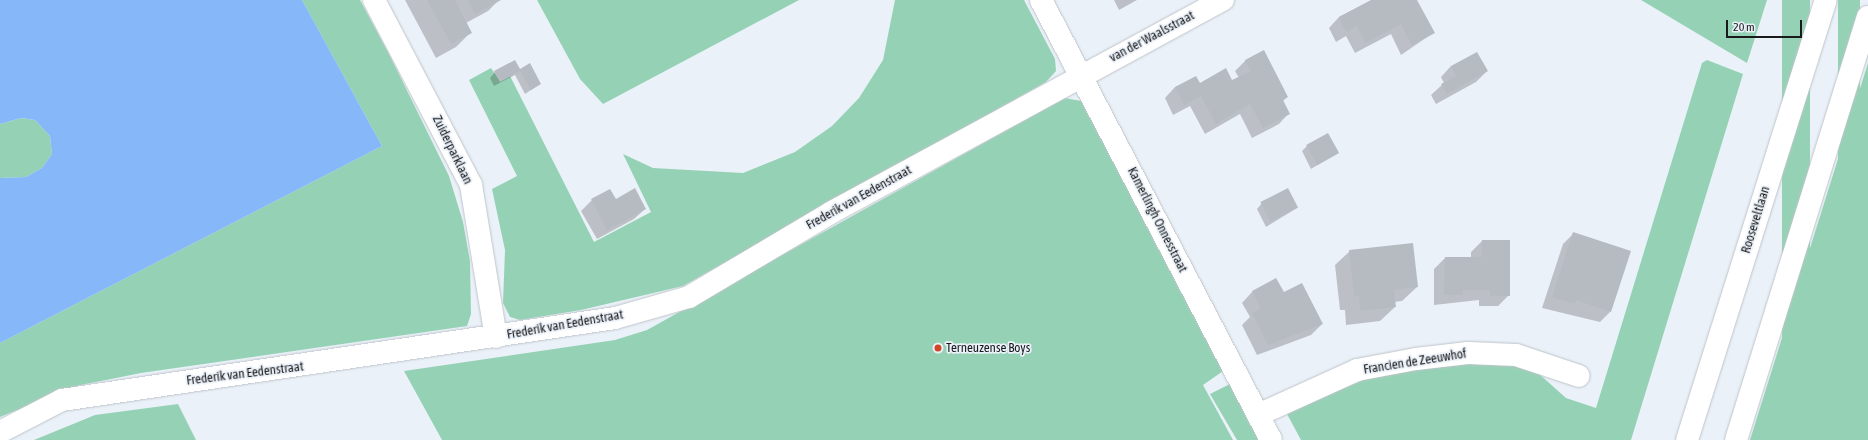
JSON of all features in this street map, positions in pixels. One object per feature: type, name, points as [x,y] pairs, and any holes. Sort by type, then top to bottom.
[{"type":"street","name":"Zuiderparklaan","points":[[374,0],[471,185],[496,337]]},
{"type":"street","name":"Kamerlingh Onnesstraat","points":[[1041,0],[1271,440]]},
{"type":"street","name":"van der Waalsstraat","points":[[1081,75],[1222,0]]},
{"type":"street","name":"Rooseveltlaan","points":[[1687,440],[1826,0]]},
{"type":"street","points":[[1736,440],[1868,17]]},
{"type":"street","name":"Frederik van Eedenstraat","points":[[0,432],[62,400],[496,337],[615,318],[689,296],[832,212],[1081,75]]},
{"type":"street","name":"Francien de Zeeuwhof","points":[[1258,415],[1357,370],[1416,359],[1468,353],[1516,355],[1579,376]]},
{"type":"green space","points":[[302,0],[360,0],[389,54],[449,176],[463,222],[470,261],[471,314],[467,326],[141,373],[76,386],[0,417],[0,343],[382,146]]},
{"type":"green space","points":[[537,0],[799,0],[603,104],[580,79]]},
{"type":"green space","points":[[895,0],[1024,0],[1055,59],[1056,71],[1046,82],[683,286],[581,310],[520,320],[510,317],[503,303],[505,250],[492,189],[517,176],[469,80],[491,68],[500,81],[510,76],[594,242],[651,212],[623,154],[653,168],[743,173],[795,152],[832,126],[859,98],[883,60]]},
{"type":"green space","points":[[1641,0],[1767,0],[1747,63]]},
{"type":"green space","points":[[1782,0],[1810,0],[1810,440],[1782,440]]},
{"type":"green space","points":[[1838,0],[1860,0],[1860,440],[1838,440]]},
{"type":"green space","points":[[1707,60],[1743,74],[1631,440],[1301,440],[1287,414],[1310,401],[1374,376],[1453,363],[1515,366],[1538,373],[1566,398],[1596,408],[1702,63]]},
{"type":"green space","points":[[1868,63],[1868,440],[1750,440]]},
{"type":"green space","name":"Terneuzense Boys","points":[[1065,98],[1081,101],[1091,114],[1226,369],[1203,385],[1233,440],[442,440],[404,371],[615,340],[647,330]]},
{"type":"green space","points":[[21,118],[35,120],[50,136],[52,154],[42,168],[26,177],[0,178],[0,124]]},
{"type":"green space","points":[[1232,383],[1263,440],[1237,440],[1210,394]]},
{"type":"green space","points":[[178,404],[196,440],[34,440],[95,415]]},
{"type":"water","points":[[0,0],[302,0],[382,146],[0,343],[0,178],[26,177],[42,168],[52,154],[50,136],[35,120],[21,118],[0,124]]},
{"type":"building","points":[[427,0],[455,0],[472,33],[451,44]]},
{"type":"building","points":[[468,0],[501,0],[475,14]]},
{"type":"building","points":[[1371,0],[1417,0],[1435,33],[1412,45],[1401,24],[1365,43],[1357,26],[1346,32],[1339,17]]},
{"type":"building","points":[[1264,50],[1288,97],[1283,100],[1290,114],[1263,128],[1250,104],[1216,124],[1201,96],[1184,105],[1175,87],[1196,76],[1200,83],[1226,68],[1232,80],[1251,71],[1245,60]]},
{"type":"building","points":[[1477,52],[1488,71],[1447,94],[1441,84],[1456,76],[1451,66]]},
{"type":"building","points":[[515,60],[520,69],[530,63],[541,84],[531,90],[520,71],[500,82],[494,71]]},
{"type":"building","points":[[1328,133],[1339,153],[1317,165],[1306,145]]},
{"type":"building","points":[[635,188],[646,209],[607,230],[591,199],[610,189],[616,199]]},
{"type":"building","points":[[1288,188],[1298,208],[1270,222],[1260,202]]},
{"type":"building","points":[[1573,232],[1631,251],[1611,312],[1576,300],[1575,304],[1552,297]]},
{"type":"building","points":[[1482,240],[1510,240],[1510,296],[1490,296],[1490,290],[1463,290],[1463,295],[1444,295],[1445,257],[1482,257]]},
{"type":"building","points":[[1413,243],[1418,287],[1394,290],[1396,307],[1360,311],[1359,296],[1354,296],[1349,250]]},
{"type":"building","points":[[1276,278],[1284,292],[1302,283],[1323,324],[1268,345],[1252,313],[1261,309],[1252,291]]},
{"type":"place","name":"Terneuzense Boys","points":[[938,348]]}]
